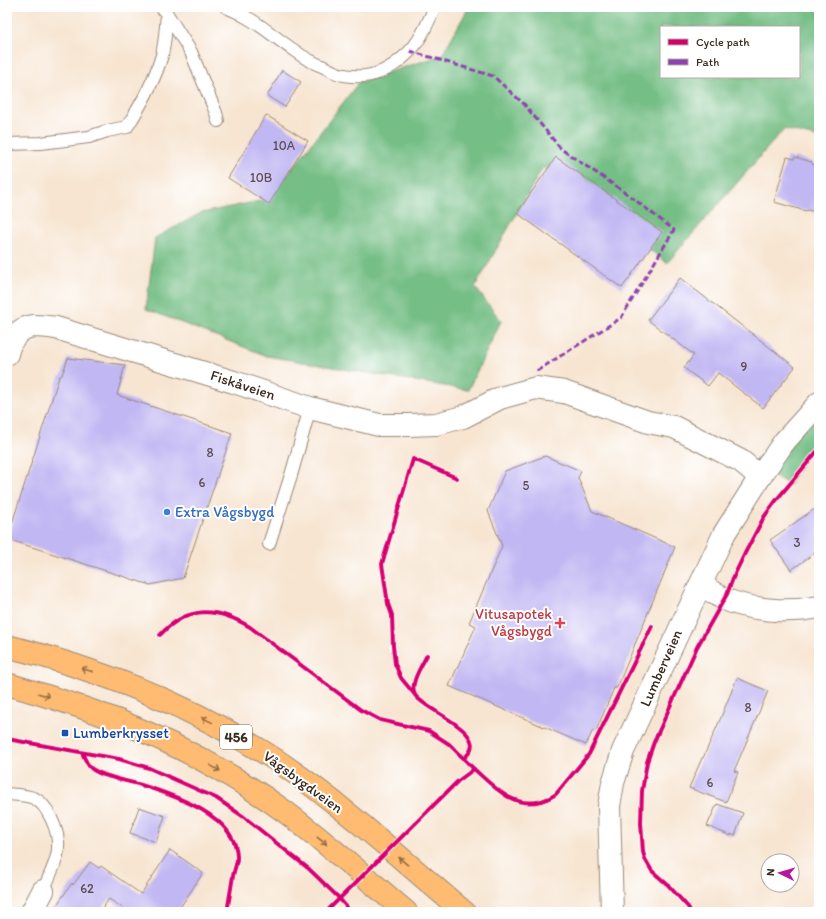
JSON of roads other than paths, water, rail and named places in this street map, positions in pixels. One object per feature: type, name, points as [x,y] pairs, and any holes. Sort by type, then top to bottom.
[{"type":"main road","name":"Vågsbygdveien","points":[[7,646],[33,652],[102,674],[156,696],[218,726],[276,760],[330,800],[464,912]]},
{"type":"main road","name":"456","points":[[7,684],[48,696],[120,721],[177,747],[231,777],[284,811],[406,912]]},
{"type":"street","name":"Fiskåveien","points":[[7,354],[12,339],[18,333],[16,325],[56,328],[234,382],[310,408],[379,425],[409,426],[436,424],[463,417],[500,398],[536,388],[564,392],[648,422],[674,427],[741,461],[760,477]]},
{"type":"street","name":"Lumberveien","points":[[612,912],[609,806],[617,767],[623,751],[724,534],[784,442],[819,403]]},
{"type":"street","points":[[701,584],[724,599],[743,605],[766,609],[786,610],[819,607]]},
{"type":"street","name":"Lumberveien","points":[[597,912],[610,873]]},
{"type":"street","points":[[32,912],[43,891]]},
{"type":"lane","points":[[226,7],[240,12],[268,30],[295,52],[315,63],[343,75],[367,77],[388,70],[410,51],[435,7]]},
{"type":"lane","points":[[164,11],[191,52],[218,121]]},
{"type":"lane","points":[[8,144],[41,143],[89,137],[107,131],[127,127],[141,105],[162,55],[166,33],[164,11]]},
{"type":"lane","points":[[269,544],[292,472],[310,408]]},
{"type":"lane","points":[[7,794],[29,796],[42,802],[56,828],[59,843],[57,857],[43,891]]},
{"type":"place","name":"Extra Vågsbygd","points":[[167,512]]},
{"type":"place","name":"Vitusapotek Vågsbygd","points":[[560,623]]},
{"type":"place","name":"Lumberkrysset","points":[[65,733]]}]
